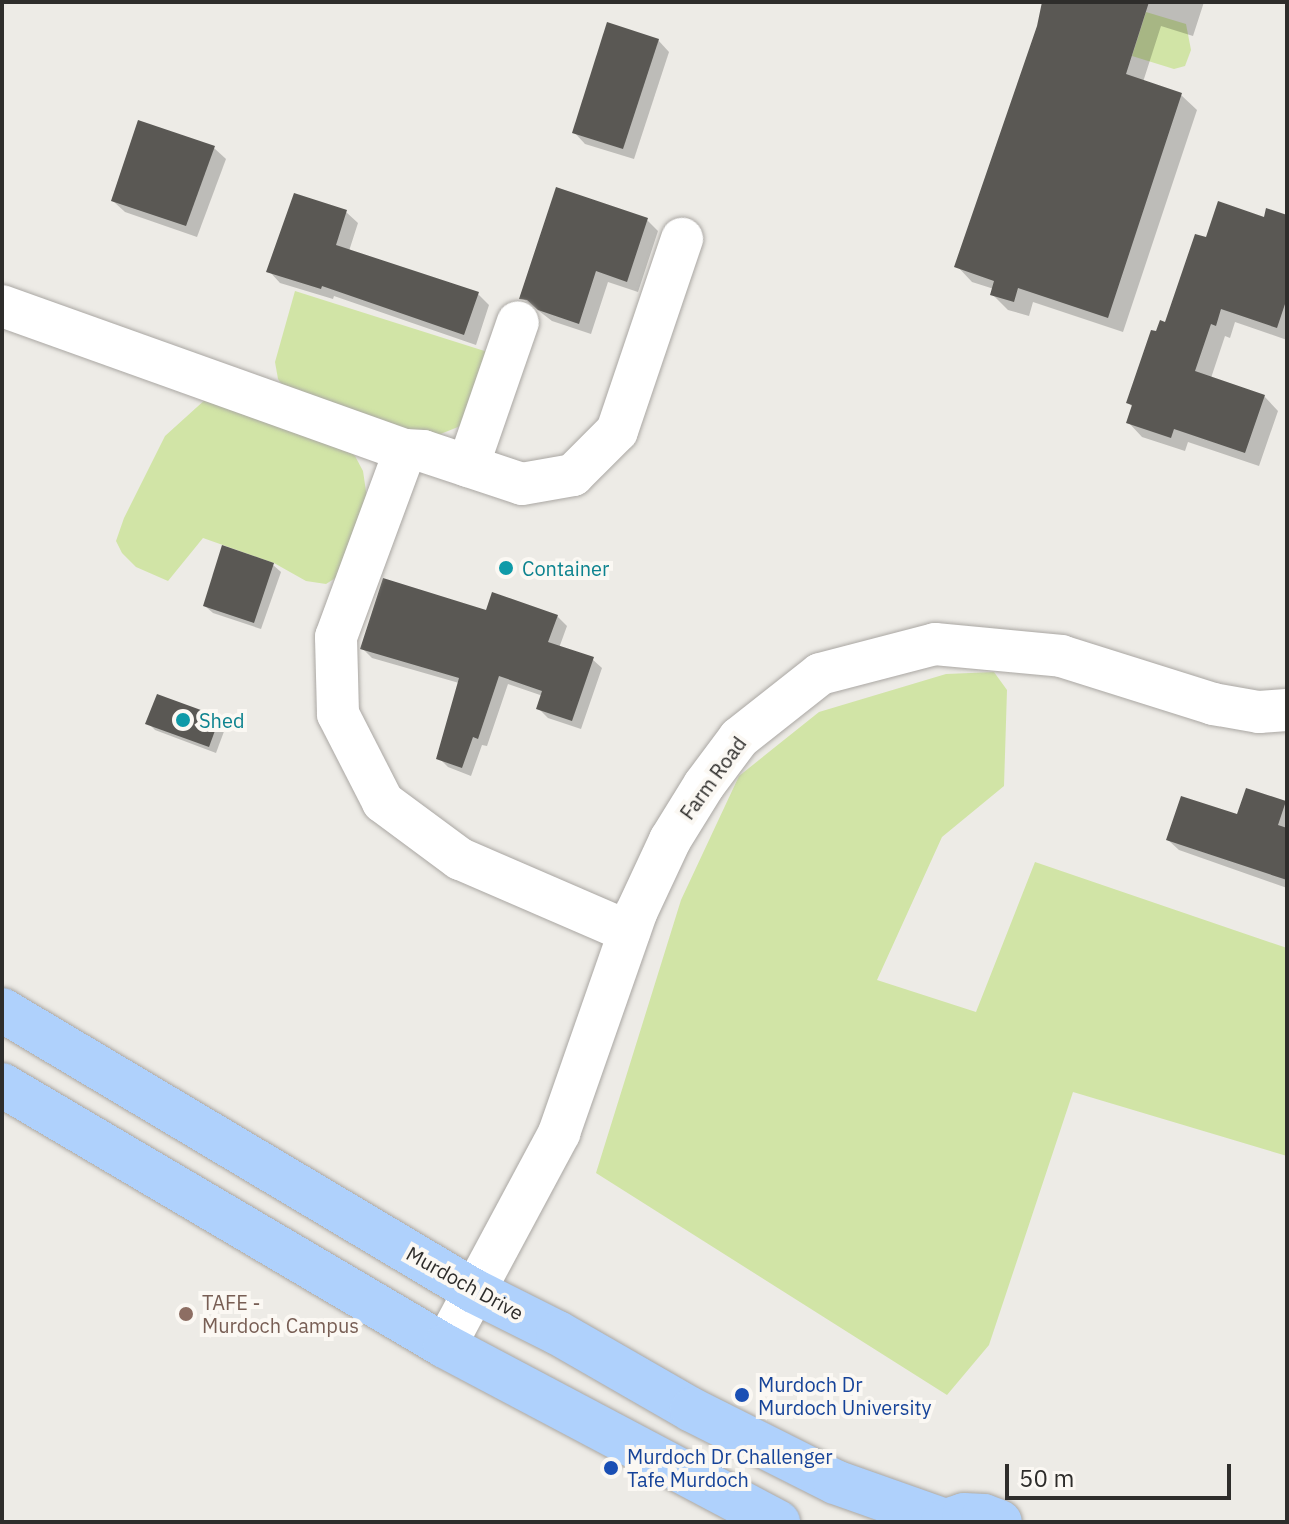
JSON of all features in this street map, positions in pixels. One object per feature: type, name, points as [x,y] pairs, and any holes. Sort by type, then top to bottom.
[{"type":"main road","name":"Murdoch Drive","points":[[2,1010],[474,1291],[558,1333],[692,1410],[835,1482],[944,1521],[964,1515],[984,1516],[1000,1522]]},
{"type":"main road","points":[[2,1085],[445,1346],[778,1522]]},
{"type":"street","points":[[2,306],[405,450],[423,451],[522,484],[573,475],[617,431],[682,239]]},
{"type":"street","points":[[468,466],[518,322]]},
{"type":"street","points":[[405,450],[336,637],[338,714],[383,802],[396,812],[460,859],[629,932]]},
{"type":"street","name":"Farm Road","points":[[445,1346],[559,1133],[629,932],[670,840],[704,785],[739,738],[820,674],[935,644],[1061,656],[1213,704],[1259,712],[1287,710]]},
{"type":"green space","points":[[1146,12],[1186,24],[1191,50],[1185,66],[1174,69],[1132,56]]},
{"type":"green space","points":[[295,291],[494,354],[468,423],[438,435],[397,429],[285,389],[278,379],[275,362]]},
{"type":"green space","points":[[207,398],[336,437],[355,456],[363,471],[368,505],[337,577],[326,584],[306,581],[274,563],[203,538],[168,581],[136,567],[122,553],[116,541],[124,518],[165,436]]},
{"type":"green space","points":[[994,672],[1007,690],[1004,786],[942,837],[877,980],[976,1012],[1035,862],[1287,948],[1287,1156],[1073,1092],[989,1345],[947,1395],[596,1173],[681,900],[739,776],[819,712],[946,674]]},
{"type":"building","points":[[1042,2],[1149,2],[1126,74],[1182,93],[1108,318],[1018,288],[1014,302],[990,295],[994,281],[954,267],[1037,26]]},
{"type":"building","points":[[607,22],[659,39],[623,149],[572,133]]},
{"type":"building","points":[[138,120],[215,146],[186,226],[111,201]]},
{"type":"building","points":[[556,187],[648,218],[627,282],[596,271],[579,324],[538,310],[527,300],[519,299]]},
{"type":"building","points":[[294,193],[347,210],[336,245],[479,292],[464,335],[322,286],[321,289],[266,272]]},
{"type":"building","points":[[1218,201],[1264,217],[1266,208],[1287,215],[1287,298],[1277,328],[1221,309],[1216,326],[1211,324],[1195,371],[1265,395],[1245,453],[1174,429],[1171,438],[1126,423],[1132,405],[1126,403],[1151,330],[1156,331],[1160,320],[1165,322],[1195,234],[1206,237]]},
{"type":"building","points":[[222,545],[274,563],[254,623],[203,606]]},
{"type":"building","points":[[383,578],[486,610],[492,592],[558,615],[548,642],[594,657],[572,721],[536,709],[542,691],[499,676],[478,739],[473,737],[462,768],[436,759],[459,678],[360,649]]},
{"type":"building","name":"Shed","points":[[157,694],[220,717],[209,747],[145,724]]},
{"type":"building","points":[[1246,788],[1286,801],[1278,825],[1287,828],[1287,880],[1166,840],[1181,796],[1237,814]]},
{"type":"place","name":"Container","points":[[506,568]]},
{"type":"place","name":"Shed","points":[[183,720]]},
{"type":"place","name":"TAFE - Murdoch Campus","points":[[186,1314]]},
{"type":"place","name":"Murdoch Dr Murdoch University","points":[[742,1395]]},
{"type":"place","name":"Murdoch Dr Challenger Tafe Murdoch","points":[[611,1468]]}]
